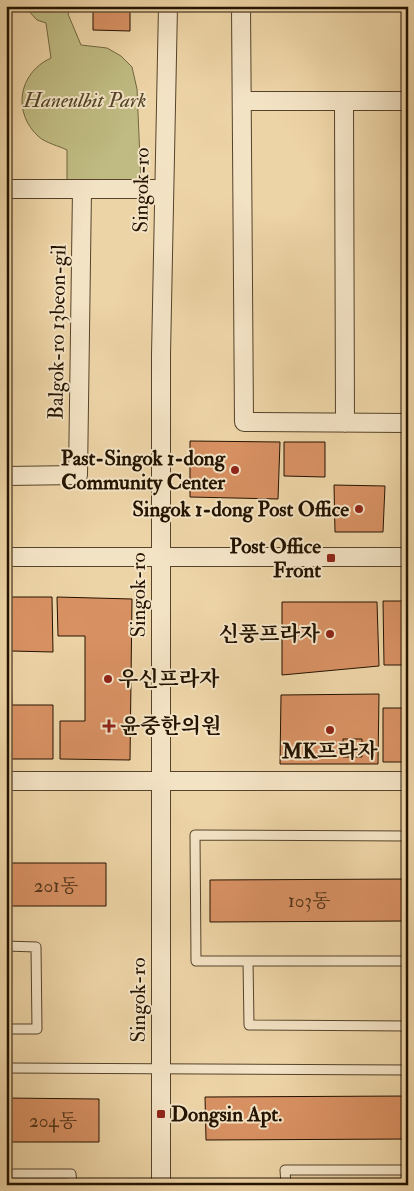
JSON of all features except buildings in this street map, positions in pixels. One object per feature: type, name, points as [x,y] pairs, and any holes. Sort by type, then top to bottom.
[{"type":"street","name":"Singok-ro","points":[[161,1185],[160,555],[168,6]]},
{"type":"street","points":[[241,6],[244,422],[408,423]]},
{"type":"street","points":[[242,101],[408,101]]},
{"type":"street","points":[[344,102],[345,423]]},
{"type":"street","points":[[6,189],[164,190]]},
{"type":"street","name":"Balgok-ro 13beon-gil","points":[[6,476],[78,475],[82,189]]},
{"type":"street","points":[[6,557],[160,555],[408,557]]},
{"type":"street","points":[[6,781],[408,781]]},
{"type":"lane","points":[[408,836],[195,835],[196,960],[408,960]]},
{"type":"lane","points":[[6,946],[36,947],[37,1029],[6,1029]]},
{"type":"lane","points":[[248,960],[249,1025],[408,1026]]},
{"type":"lane","points":[[6,1068],[408,1070]]},
{"type":"lane","points":[[286,1185],[285,1170],[408,1170]]},
{"type":"lane","points":[[6,1174],[71,1174],[72,1185]]},
{"type":"green space","name":"Haneulbit Park","points":[[24,6],[72,6],[68,14],[81,45],[107,48],[121,56],[132,67],[137,89],[141,183],[67,183],[67,150],[39,137],[30,127],[22,105],[22,94],[31,73],[51,58],[46,23],[37,20]]},
{"type":"place","name":"Past-Singok 1-dong Community Center","points":[[235,470]]},
{"type":"place","name":"Singok 1-dong Post Office","points":[[359,509]]},
{"type":"place","name":"Post Office Front","points":[[331,558]]},
{"type":"place","name":"신풍프라자","points":[[330,634]]},
{"type":"place","name":"우신프라자","points":[[108,679]]},
{"type":"place","name":"윤중한의원","points":[[109,726]]},
{"type":"place","name":"MK프라자","points":[[330,730]]},
{"type":"place","name":"Dongsin Apt.","points":[[161,1114]]}]
